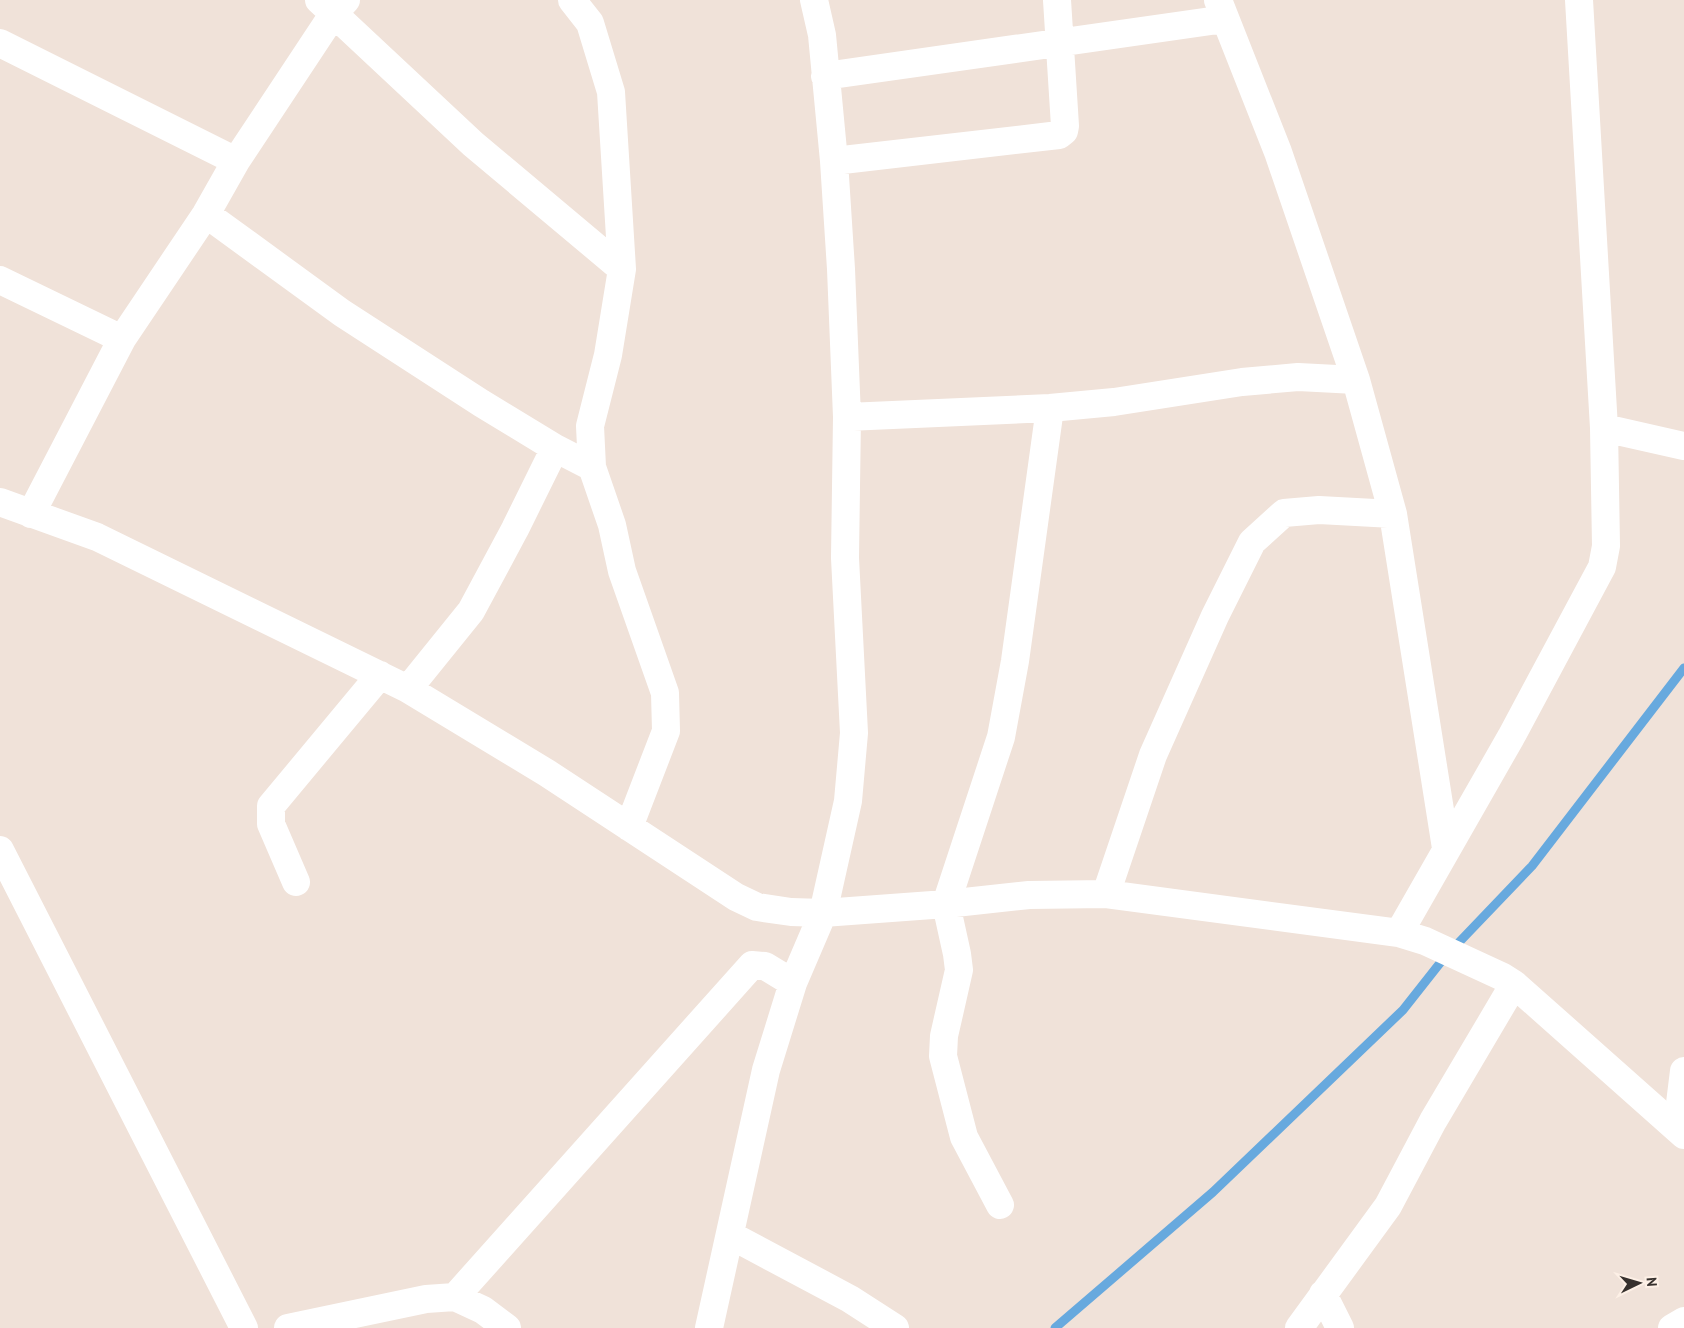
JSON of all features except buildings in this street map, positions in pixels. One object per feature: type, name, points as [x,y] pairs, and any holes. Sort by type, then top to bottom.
[{"type":"street","points":[[572,0],[590,23],[611,92],[622,270],[608,355],[590,426],[592,467],[612,525],[622,571],[665,693],[666,731],[628,827]]},
{"type":"street","points":[[709,1328],[766,1070],[793,982],[823,913],[848,801],[854,733],[846,558],[847,417],[841,269],[834,160],[822,35],[814,0]]},
{"type":"street","points":[[834,160],[1059,135],[1064,131],[1065,126],[1057,0]]},
{"type":"street","points":[[1399,933],[1511,737],[1602,567],[1606,546],[1604,428],[1579,0]]},
{"type":"street","points":[[31,514],[122,339],[206,214],[236,161],[333,4],[472,144],[622,270]]},
{"type":"street","points":[[825,76],[1060,43],[1222,9],[1278,152],[1356,380],[1393,514],[1446,848]]},
{"type":"street","points":[[0,43],[236,161]]},
{"type":"street","points":[[206,214],[342,313],[481,403],[555,448],[592,467]]},
{"type":"street","points":[[0,280],[122,339]]},
{"type":"street","points":[[847,417],[1050,408],[1114,402],[1242,382],[1298,377],[1356,380]]},
{"type":"street","points":[[1000,1205],[964,1137],[944,1056],[944,1036],[959,970],[946,904],[1001,737],[1015,661],[1050,408]]},
{"type":"street","points":[[1604,428],[1684,446]]},
{"type":"street","points":[[408,689],[471,611],[515,529],[555,448]]},
{"type":"street","points":[[0,502],[97,537],[380,674],[408,689],[547,774],[736,897],[758,907],[791,912],[823,913],[946,904],[1028,895],[1106,894],[1399,933],[1425,941],[1509,981],[1680,1131]]},
{"type":"street","points":[[1106,894],[1153,755],[1215,616],[1252,542],[1284,513],[1320,510],[1393,514]]},
{"type":"street","points":[[296,882],[271,824],[271,806],[380,674]]},
{"type":"street","points":[[0,850],[244,1328]]},
{"type":"street","points":[[455,1297],[752,965],[765,966],[793,982]]},
{"type":"street","points":[[1299,1328],[1388,1206],[1509,981]]},
{"type":"street","points":[[1680,1131],[1684,1071]]},
{"type":"street","points":[[730,1235],[850,1298],[895,1328]]},
{"type":"street","points":[[1323,1294],[1340,1328]]},
{"type":"street","points":[[294,1327],[426,1299],[455,1297],[483,1310],[507,1328]]},
{"type":"street","points":[[1672,1328],[1684,1321]]},
{"type":"waterway","points":[[1055,1328],[1213,1192],[1403,1010],[1444,958],[1532,866],[1684,668]]}]
